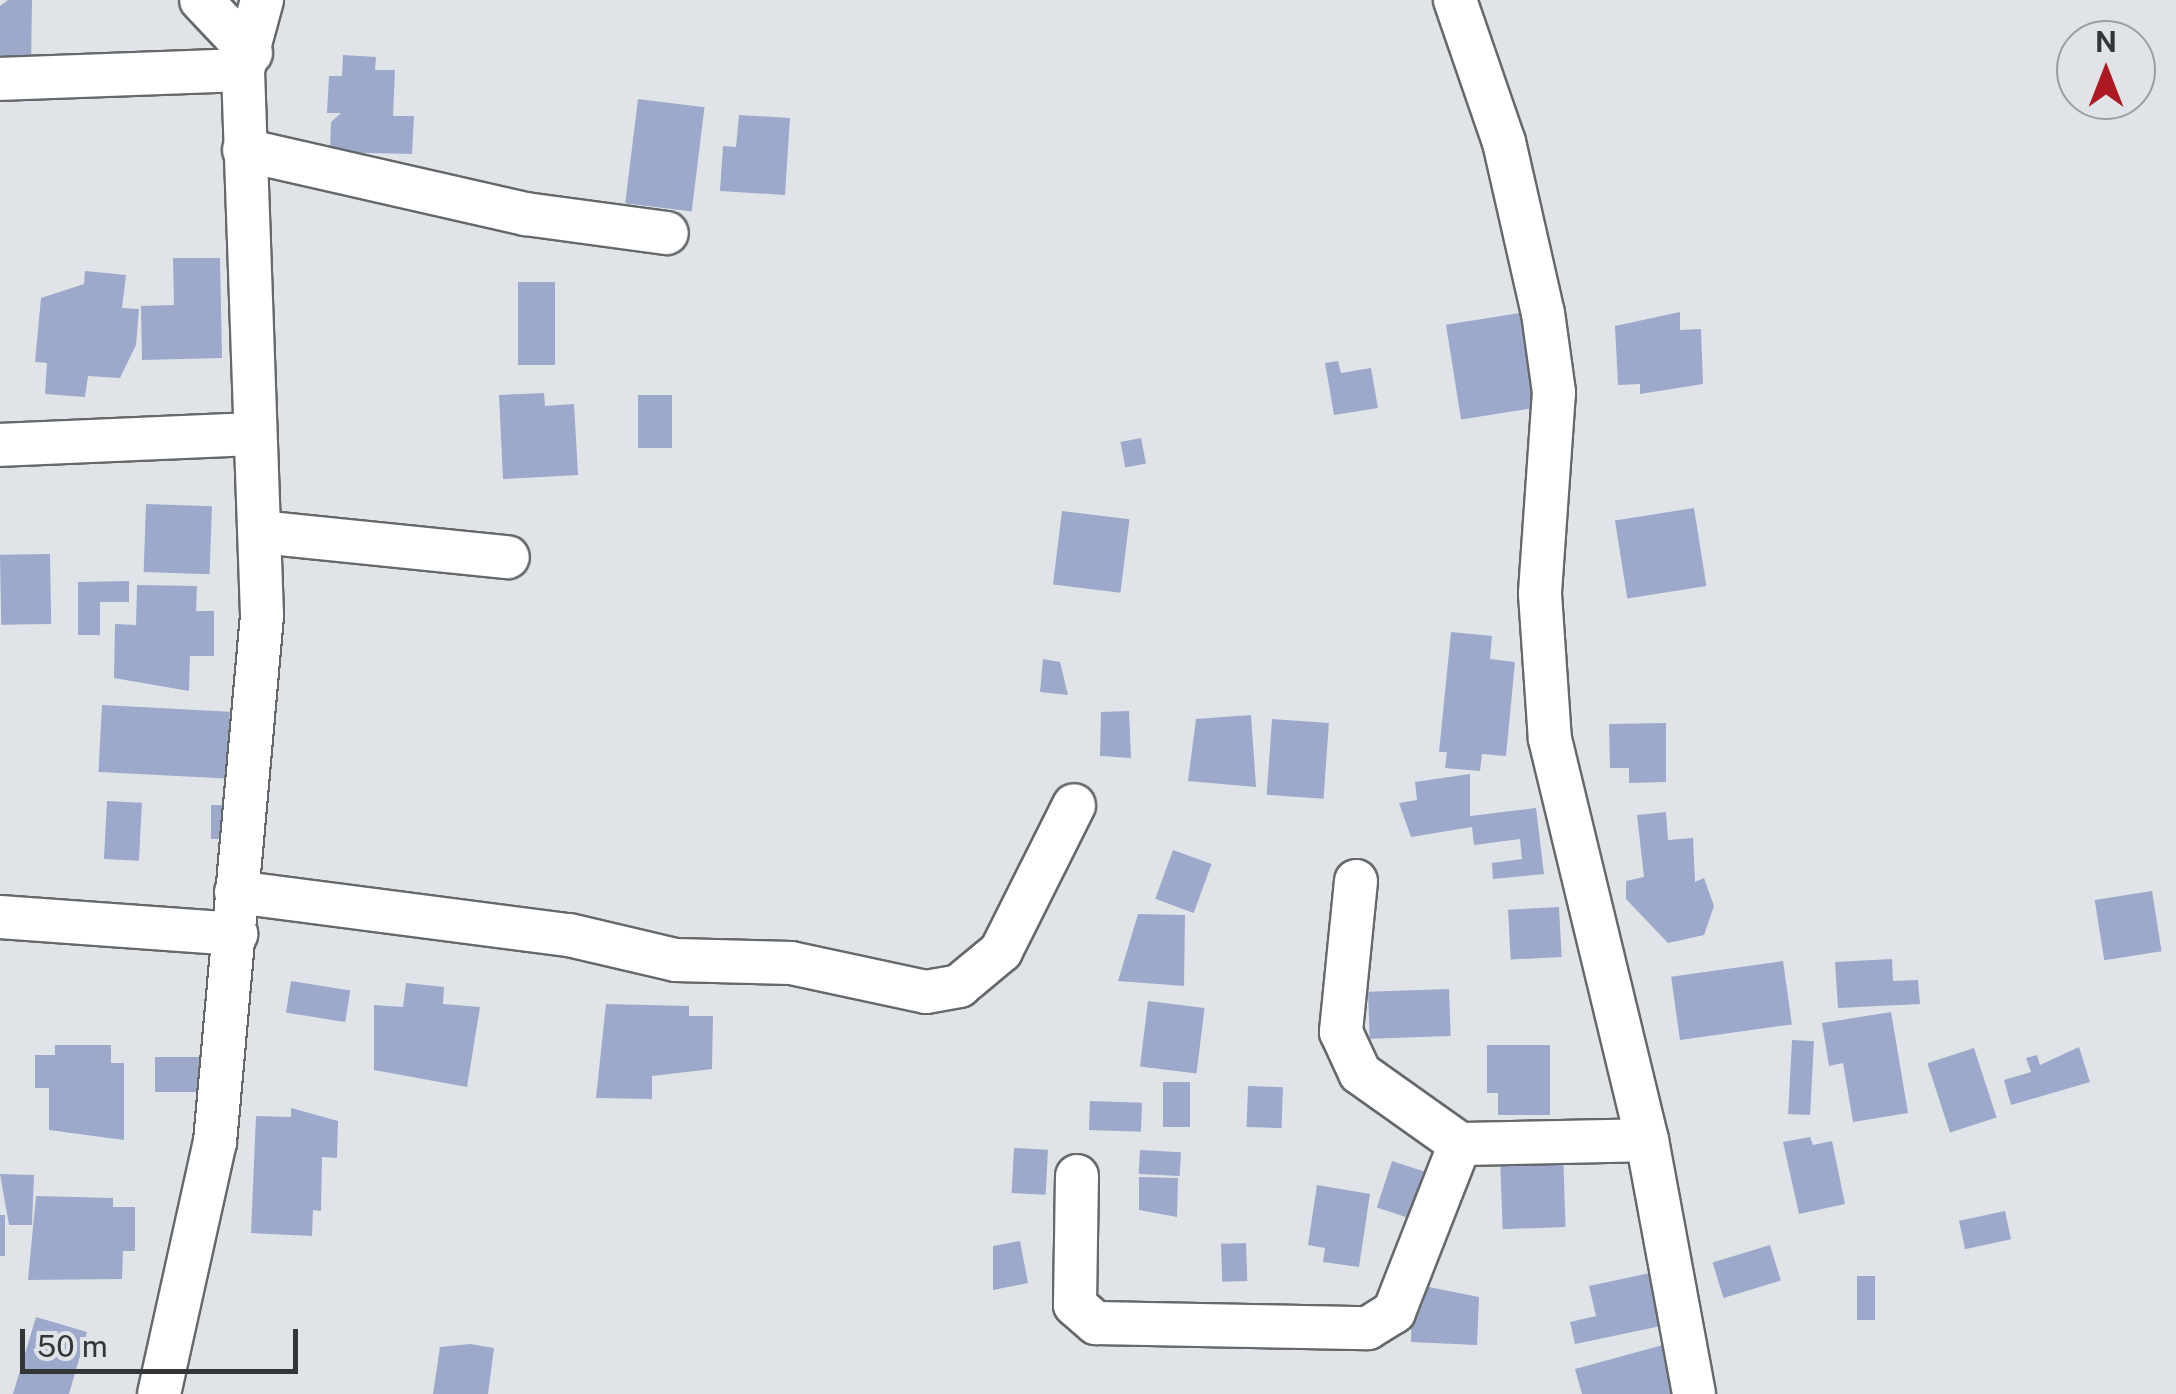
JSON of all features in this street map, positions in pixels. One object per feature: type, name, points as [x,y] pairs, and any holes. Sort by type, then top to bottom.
[{"type":"street","points":[[200,0],[247,62]]},
{"type":"street","points":[[159,1394],[215,1142],[262,615],[244,150],[247,62],[262,0]]},
{"type":"street","points":[[1455,0],[1504,142],[1549,346],[1553,495],[1540,594],[1550,739],[1647,1140],[1694,1394]]},
{"type":"street","points":[[0,79],[247,62]]},
{"type":"street","points":[[244,150],[526,214],[666,233]]},
{"type":"street","points":[[0,445],[255,434]]},
{"type":"street","points":[[260,532],[508,557]]},
{"type":"street","points":[[236,892],[569,935],[676,960],[791,963],[926,992],[959,986],[1002,950],[1074,805]]},
{"type":"street","points":[[1356,881],[1346,1054],[1460,1144],[1647,1140]]},
{"type":"street","points":[[0,916],[236,934]]},
{"type":"street","points":[[1077,1176],[1075,1305],[1096,1323],[1368,1328],[1394,1312],[1460,1144]]},
{"type":"building","points":[[8,0],[32,0],[31,68],[0,68],[0,6]]},
{"type":"building","points":[[343,55],[376,57],[375,70],[395,70],[393,116],[414,116],[412,154],[330,152],[331,122],[341,113],[327,113],[329,76],[342,76]]},
{"type":"building","points":[[638,99],[705,107],[692,211],[625,203]]},
{"type":"building","points":[[739,115],[790,118],[785,195],[720,191],[723,146],[736,147]]},
{"type":"building","points":[[173,258],[220,258],[222,358],[142,360],[141,306],[174,305]]},
{"type":"building","points":[[85,271],[126,275],[122,308],[139,309],[136,345],[120,378],[88,376],[85,397],[45,394],[47,363],[35,362],[41,298],[84,284]]},
{"type":"building","points":[[518,282],[555,282],[555,365],[518,365]]},
{"type":"building","points":[[1526,312],[1541,407],[1461,419],[1446,325]]},
{"type":"building","points":[[1680,312],[1680,330],[1701,329],[1703,384],[1640,394],[1640,384],[1618,385],[1615,326]]},
{"type":"building","points":[[1338,361],[1341,373],[1371,368],[1378,408],[1334,415],[1325,363]]},
{"type":"building","points":[[544,393],[545,406],[574,404],[578,475],[503,479],[499,395]]},
{"type":"building","points":[[638,395],[672,395],[672,448],[638,448]]},
{"type":"building","points":[[1141,438],[1146,464],[1125,468],[1120,442]]},
{"type":"building","points":[[146,504],[212,506],[210,574],[144,572]]},
{"type":"building","points":[[1694,508],[1706,586],[1627,599],[1615,521]]},
{"type":"building","points":[[1062,511],[1129,519],[1120,593],[1053,584]]},
{"type":"building","points":[[50,554],[51,624],[1,625],[0,555]]},
{"type":"building","points":[[129,581],[129,602],[100,602],[100,635],[78,635],[78,582]]},
{"type":"building","points":[[137,585],[197,586],[196,611],[214,611],[214,656],[190,656],[189,691],[114,678],[115,624],[136,625]]},
{"type":"building","points":[[1451,632],[1492,636],[1490,659],[1515,662],[1506,756],[1482,754],[1480,771],[1445,768],[1447,752],[1439,752]]},
{"type":"building","points":[[1043,659],[1060,662],[1068,695],[1040,692]]},
{"type":"building","points":[[102,705],[230,712],[226,779],[98,772]]},
{"type":"building","points":[[1129,711],[1131,758],[1100,756],[1101,712]]},
{"type":"building","points":[[1251,715],[1256,787],[1188,781],[1196,719]]},
{"type":"building","points":[[1272,719],[1329,723],[1324,799],[1267,795]]},
{"type":"building","points":[[1666,723],[1666,782],[1629,783],[1629,768],[1610,768],[1609,724]]},
{"type":"building","points":[[1470,774],[1470,816],[1536,808],[1544,874],[1493,879],[1492,863],[1522,859],[1520,839],[1474,845],[1472,827],[1411,837],[1399,803],[1417,800],[1415,782]]},
{"type":"building","points":[[107,801],[142,803],[139,861],[104,859]]},
{"type":"building","points":[[211,805],[234,805],[234,839],[211,839]]},
{"type":"building","points":[[1666,812],[1668,840],[1693,838],[1695,882],[1704,878],[1714,906],[1704,935],[1668,943],[1626,899],[1626,881],[1644,877],[1637,815]]},
{"type":"building","points":[[1173,850],[1212,864],[1194,913],[1155,899]]},
{"type":"building","points":[[2152,891],[2162,951],[2104,960],[2095,900]]},
{"type":"building","points":[[1559,907],[1562,957],[1511,960],[1508,910]]},
{"type":"building","points":[[1138,914],[1185,915],[1184,986],[1118,981]]},
{"type":"building","points":[[1892,959],[1893,981],[1918,980],[1920,1004],[1838,1008],[1835,962]]},
{"type":"building","points":[[1783,961],[1792,1024],[1680,1040],[1671,977]]},
{"type":"building","points":[[291,981],[350,990],[345,1022],[286,1013]]},
{"type":"building","points":[[406,983],[444,987],[443,1004],[480,1007],[467,1087],[374,1070],[374,1005],[403,1007]]},
{"type":"building","points":[[1449,989],[1451,1036],[1370,1039],[1368,992]]},
{"type":"building","points":[[1148,1001],[1205,1008],[1197,1073],[1140,1067]]},
{"type":"building","points":[[606,1004],[689,1006],[689,1016],[713,1016],[712,1069],[652,1076],[652,1099],[596,1098]]},
{"type":"building","points":[[1891,1012],[1908,1113],[1853,1122],[1843,1063],[1829,1066],[1822,1023]]},
{"type":"building","points":[[1792,1040],[1814,1041],[1810,1115],[1788,1114]]},
{"type":"building","points":[[55,1045],[111,1045],[111,1063],[124,1063],[124,1140],[49,1130],[49,1088],[35,1088],[35,1055],[55,1055]]},
{"type":"building","points":[[1487,1045],[1550,1045],[1550,1115],[1498,1115],[1498,1093],[1487,1093]]},
{"type":"building","points":[[2079,1047],[2090,1082],[2011,1105],[2004,1080],[2031,1072],[2026,1058],[2037,1055],[2040,1065]]},
{"type":"building","points":[[1974,1048],[1997,1117],[1950,1133],[1927,1063]]},
{"type":"building","points":[[155,1057],[202,1057],[202,1092],[155,1092]]},
{"type":"building","points":[[1163,1082],[1190,1082],[1190,1127],[1163,1127]]},
{"type":"building","points":[[1248,1086],[1283,1087],[1282,1128],[1247,1127]]},
{"type":"building","points":[[1090,1101],[1142,1103],[1141,1132],[1089,1130]]},
{"type":"building","points":[[291,1108],[338,1121],[337,1158],[322,1157],[321,1211],[313,1210],[312,1236],[251,1233],[256,1116],[291,1117]]},
{"type":"building","points":[[1810,1137],[1813,1145],[1832,1141],[1845,1204],[1799,1214],[1783,1142]]},
{"type":"building","points":[[1014,1148],[1048,1150],[1046,1195],[1012,1193]]},
{"type":"building","points":[[1140,1150],[1181,1152],[1180,1176],[1139,1174]]},
{"type":"building","points":[[1563,1153],[1566,1227],[1503,1229],[1500,1155]]},
{"type":"building","points":[[1392,1161],[1437,1176],[1422,1222],[1377,1208]]},
{"type":"building","points":[[0,1174],[34,1175],[32,1225],[9,1225]]},
{"type":"building","points":[[1139,1177],[1178,1178],[1177,1217],[1139,1210]]},
{"type":"building","points":[[1317,1185],[1370,1194],[1359,1267],[1323,1262],[1325,1248],[1308,1245]]},
{"type":"building","points":[[36,1196],[113,1198],[113,1207],[135,1207],[135,1251],[123,1251],[122,1279],[28,1280]]},
{"type":"building","points":[[2005,1211],[2011,1239],[1965,1249],[1959,1221]]},
{"type":"building","points":[[0,1215],[5,1215],[5,1256],[0,1256]]},
{"type":"building","points":[[1020,1241],[1028,1283],[993,1290],[993,1246]]},
{"type":"building","points":[[1246,1243],[1247,1281],[1222,1282],[1221,1244]]},
{"type":"building","points":[[1770,1245],[1781,1280],[1723,1298],[1713,1263]]},
{"type":"building","points":[[1650,1273],[1661,1326],[1575,1344],[1570,1322],[1596,1316],[1589,1286]]},
{"type":"building","points":[[1857,1276],[1875,1276],[1875,1320],[1857,1320]]},
{"type":"building","points":[[1424,1286],[1479,1297],[1477,1345],[1411,1342],[1412,1305],[1423,1305]]},
{"type":"building","points":[[36,1317],[87,1332],[69,1394],[13,1394]]},
{"type":"building","points":[[470,1344],[494,1348],[488,1394],[433,1394],[440,1347]]},
{"type":"building","points":[[1663,1345],[1677,1394],[1582,1394],[1575,1369]]}]
